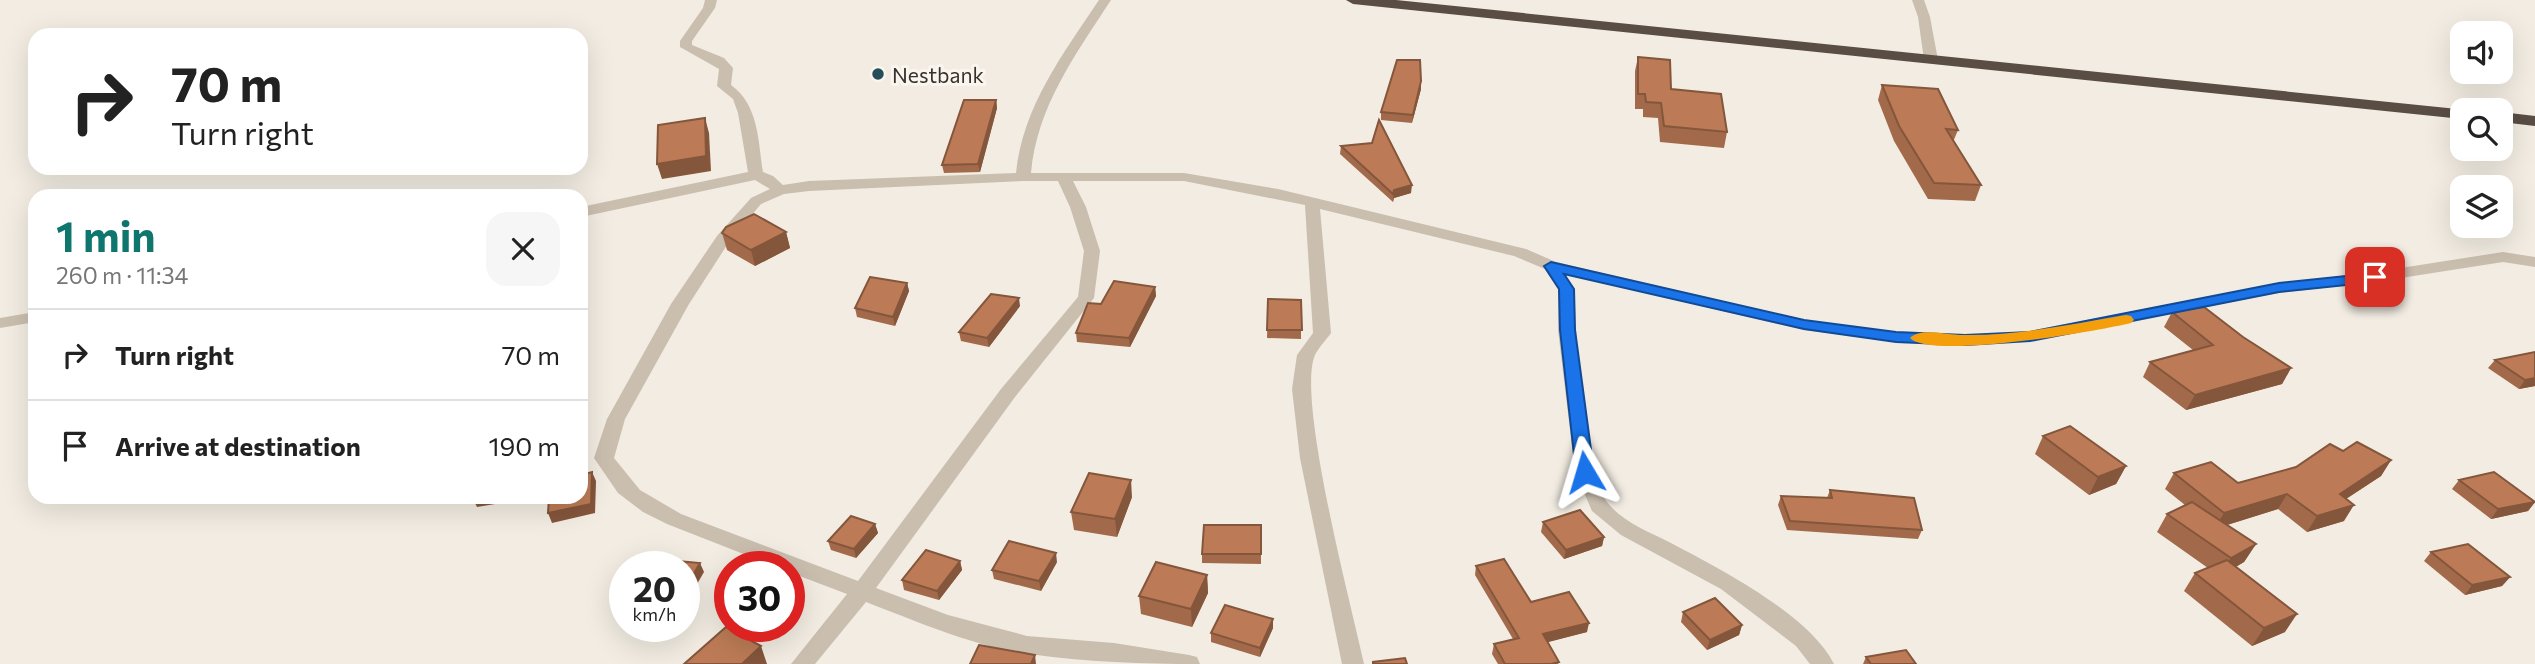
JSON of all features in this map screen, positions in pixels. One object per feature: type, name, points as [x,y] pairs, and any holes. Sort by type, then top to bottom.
[{"type":"highway","points":[[1353,0],[2450,113]]},
{"type":"highway","points":[[2513,118],[2535,121]]},
{"type":"street","points":[[711,0],[709,8],[686,41],[686,47],[719,61],[726,68],[724,86],[738,98],[741,105],[751,135],[755,175]]},
{"type":"street","points":[[1023,177],[1027,141],[1046,93],[1105,0]]},
{"type":"street","points":[[1918,0],[1931,60]]},
{"type":"street","points":[[588,211],[755,175],[768,179],[780,190]]},
{"type":"street","points":[[1189,664],[1114,652],[1027,645],[944,623],[674,519],[633,497],[615,478],[604,458],[616,419],[680,304],[723,239],[756,201],[780,190],[809,186],[1023,177],[1184,177],[1312,202],[1520,252],[1551,266],[1804,325],[1896,337],[1965,340],[2030,337],[2279,288],[2375,277],[2503,257],[2535,262]]},
{"type":"street","points":[[802,664],[862,591],[1008,393],[1086,298],[1092,251],[1078,207],[1064,178]]},
{"type":"street","points":[[1312,202],[1322,333],[1306,355],[1301,389],[1310,458],[1353,664]]},
{"type":"street","points":[[1551,266],[1566,289],[1567,330],[1585,472],[1599,506],[1628,530],[1729,583],[1804,640],[1823,664]]},
{"type":"street","points":[[0,323],[28,318]]},
{"type":"building","points":[[1638,57],[1670,60],[1671,89],[1721,94],[1727,132],[1664,126],[1661,103],[1646,102],[1645,94],[1638,94]]},
{"type":"building","points":[[1397,60],[1420,60],[1421,81],[1413,115],[1381,112]]},
{"type":"building","points":[[1882,85],[1938,89],[1958,130],[1946,129],[1981,185],[1934,183],[1899,126]]},
{"type":"building","points":[[964,100],[996,100],[978,164],[942,165]]},
{"type":"building","points":[[705,118],[706,156],[657,164],[658,125]]},
{"type":"building","points":[[1379,120],[1412,185],[1394,190],[1393,194],[1341,146],[1372,143]]},
{"type":"building","points":[[754,214],[786,232],[751,250],[722,233],[726,227]]},
{"type":"building","points":[[870,277],[907,283],[893,317],[855,308]]},
{"type":"building","points":[[1114,281],[1155,287],[1129,338],[1076,333],[1088,303],[1101,304]]},
{"type":"building","points":[[991,294],[1019,298],[987,338],[959,332]]},
{"type":"building","points":[[1268,299],[1301,300],[1302,330],[1267,330]]},
{"type":"building","points":[[2204,307],[2243,337],[2291,368],[2195,395],[2150,362],[2213,345],[2172,312]]},
{"type":"building","points":[[2535,352],[2535,378],[2525,380],[2495,360]]},
{"type":"building","points":[[2070,426],[2126,466],[2098,477],[2043,436]]},
{"type":"building","points":[[2357,442],[2391,460],[2340,494],[2354,505],[2317,516],[2287,494],[2224,513],[2174,473],[2211,462],[2238,483],[2296,467],[2330,444],[2343,451]]},
{"type":"building","points":[[592,472],[591,504],[548,513],[549,504],[588,504],[588,473]]},
{"type":"building","points":[[2494,472],[2535,502],[2498,509],[2459,480]]},
{"type":"building","points":[[1089,473],[1131,480],[1115,519],[1071,512]]},
{"type":"building","points":[[1830,490],[1914,498],[1922,530],[1790,521],[1781,496],[1832,498]]},
{"type":"building","points":[[2192,502],[2256,544],[2231,558],[2167,514]]},
{"type":"building","points":[[1580,510],[1604,537],[1566,550],[1543,522]]},
{"type":"building","points":[[851,516],[875,524],[854,549],[828,541]]},
{"type":"building","points":[[1204,525],[1261,525],[1261,554],[1202,554]]},
{"type":"building","points":[[1009,541],[1056,553],[1039,581],[992,570]]},
{"type":"building","points":[[2468,544],[2510,577],[2472,585],[2431,552]]},
{"type":"building","points":[[926,550],[960,561],[937,591],[902,580]]},
{"type":"building","points":[[1504,559],[1531,602],[1569,592],[1589,623],[1543,634],[1559,662],[1505,664],[1494,644],[1519,638],[1476,566]]},
{"type":"building","points":[[2227,560],[2297,614],[2264,628],[2195,573]]},
{"type":"building","points":[[1156,562],[1207,575],[1191,609],[1139,596]]},
{"type":"building","points":[[1715,598],[1742,625],[1710,640],[1683,612]]},
{"type":"building","points":[[1225,605],[1273,619],[1260,648],[1211,633]]},
{"type":"building","points":[[714,638],[714,642],[754,642],[761,646],[742,664],[684,664]]},
{"type":"building","points":[[979,645],[1035,655],[1031,664],[970,664]]},
{"type":"building","points":[[1906,650],[1916,664],[1871,664],[1866,657]]},
{"type":"building","points":[[1405,658],[1407,664],[1373,664],[1373,662]]},
{"type":"slow traffic","points":[[1918,338],[1965,340],[2030,337],[2126,320]]},
{"type":"place","name":"Nestbank","points":[[878,74]]},
{"type":"route","points":[[1585,472],[1567,330],[1566,289],[1551,266],[1804,325],[1896,337],[1965,340],[2030,337],[2279,288],[2375,277]]}]
